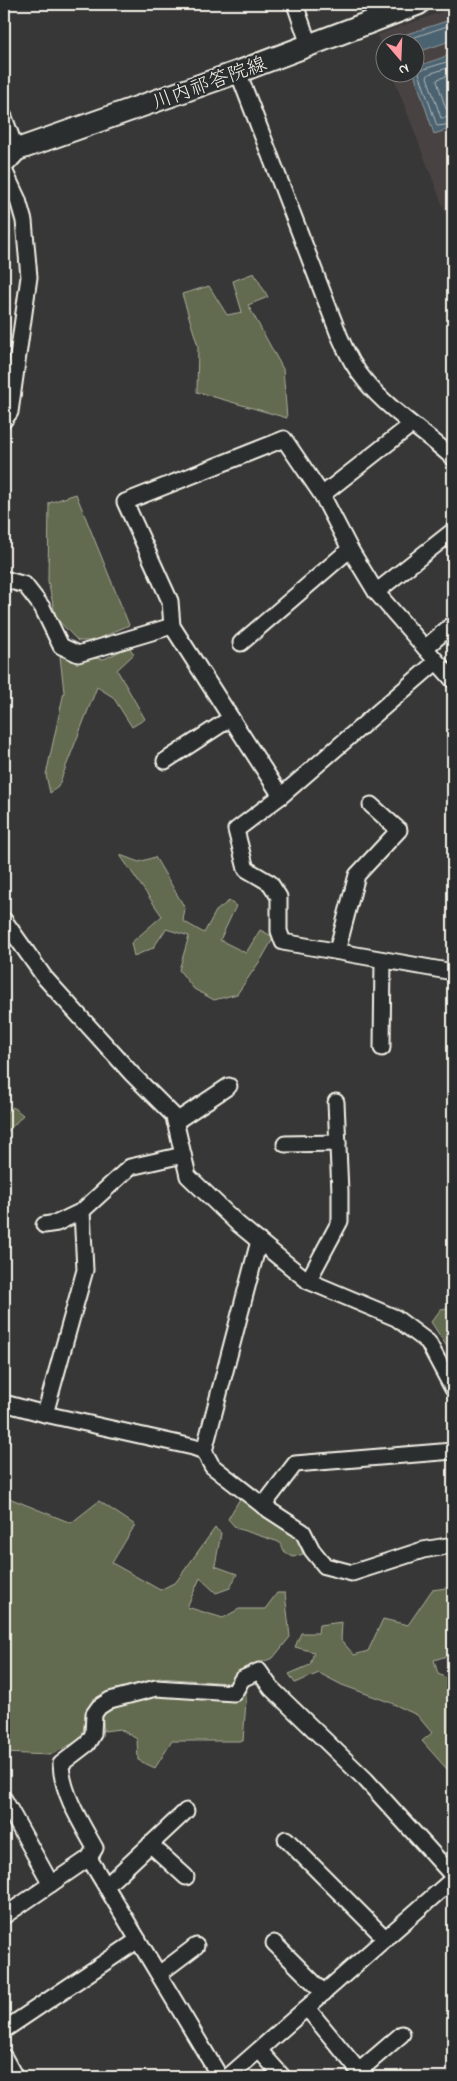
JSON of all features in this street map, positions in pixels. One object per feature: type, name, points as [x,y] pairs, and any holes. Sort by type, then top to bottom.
[{"type":"main road","name":"川内祁答院線","points":[[10,156],[418,4]]},
{"type":"street","points":[[295,4],[309,45]]},
{"type":"street","points":[[238,72],[350,361],[366,383],[411,425],[453,458]]},
{"type":"street","points":[[4,117],[10,156]]},
{"type":"street","points":[[4,170],[18,200],[24,221],[29,277],[10,412],[4,420]]},
{"type":"street","points":[[322,495],[411,425]]},
{"type":"street","points":[[281,796],[172,626],[170,601],[125,502],[284,439],[322,495],[350,549],[376,592],[453,680]]},
{"type":"street","points":[[376,592],[453,531]]},
{"type":"street","points":[[241,644],[350,549]]},
{"type":"street","points":[[4,579],[25,584],[42,607],[61,646],[78,654],[172,626]]},
{"type":"street","points":[[425,648],[453,624]]},
{"type":"street","points":[[436,662],[281,796],[236,830],[246,869],[270,883],[280,897],[279,930],[283,942],[453,972]]},
{"type":"street","points":[[165,761],[231,718]]},
{"type":"street","points":[[337,952],[356,875],[399,830],[371,804]]},
{"type":"street","points":[[4,920],[45,978],[132,1074],[174,1116],[188,1176],[238,1224],[308,1281],[396,1318],[428,1342],[453,1386]]},
{"type":"street","points":[[382,1048],[383,960]]},
{"type":"street","points":[[175,1122],[229,1086]]},
{"type":"street","points":[[308,1281],[340,1221],[336,1102]]},
{"type":"street","points":[[286,1144],[338,1143]]},
{"type":"street","points":[[44,1225],[57,1223],[82,1211],[130,1167],[183,1155]]},
{"type":"street","points":[[45,1414],[85,1270],[82,1211]]},
{"type":"street","points":[[204,1451],[259,1241]]},
{"type":"street","points":[[4,1403],[45,1414],[193,1446],[204,1451],[212,1466],[263,1506],[303,1532],[312,1550],[325,1566],[352,1573],[423,1550],[453,1544]]},
{"type":"street","points":[[263,1506],[295,1464],[453,1451]]},
{"type":"street","points":[[4,1916],[88,1858],[95,1848],[78,1818],[61,1775],[61,1764],[87,1744],[93,1734],[94,1714],[98,1707],[110,1700],[156,1688],[234,1693],[242,1679],[259,1671],[271,1688],[366,1780],[450,1881],[453,1900]]},
{"type":"street","points":[[4,1799],[51,1884]]},
{"type":"street","points":[[106,1886],[186,1811]]},
{"type":"street","points":[[286,1839],[386,1939]]},
{"type":"street","points":[[150,1844],[186,1877]]},
{"type":"street","points":[[88,1858],[220,2077]]},
{"type":"street","points":[[228,2077],[450,1881]]},
{"type":"street","points":[[4,2030],[138,1940]]},
{"type":"street","points":[[274,1942],[324,1993]]},
{"type":"street","points":[[159,1974],[196,1946]]},
{"type":"street","points":[[307,2008],[359,2071],[402,2034]]},
{"type":"street","points":[[259,2050],[283,2077]]},
{"type":"street","points":[[4,2057],[15,2077]]},
{"type":"shaded area","points":[[453,8],[453,222],[449,222],[395,82],[424,82],[424,32],[385,32]]},
{"type":"green space","points":[[254,273],[268,297],[248,305],[283,369],[287,418],[197,392],[198,346],[182,294],[209,286],[227,315],[242,312],[233,281]]},
{"type":"green space","points":[[76,494],[129,625],[94,641],[78,641],[56,618],[48,581],[49,503]]},
{"type":"green space","points":[[129,647],[134,654],[117,670],[145,719],[132,727],[113,697],[97,687],[58,787],[50,793],[46,775],[64,692],[60,656],[104,659]]},
{"type":"green space","points":[[120,855],[139,862],[155,857],[185,908],[183,921],[204,933],[216,911],[229,901],[236,906],[220,940],[246,953],[260,930],[274,937],[237,994],[214,1000],[194,989],[179,970],[189,936],[166,929],[153,948],[134,956],[131,943],[162,916]]},
{"type":"green space","points":[[13,1107],[23,1115],[4,1136],[4,1114]]},
{"type":"green space","points":[[453,1307],[453,1356],[431,1322],[441,1309]]},
{"type":"green space","points":[[4,1496],[71,1523],[99,1501],[135,1525],[112,1563],[160,1590],[176,1582],[215,1528],[221,1533],[215,1566],[237,1574],[230,1588],[216,1593],[200,1578],[187,1607],[223,1618],[239,1609],[265,1609],[277,1593],[285,1593],[290,1637],[273,1658],[242,1669],[229,1683],[160,1678],[113,1691],[93,1699],[85,1717],[82,1739],[50,1755],[4,1753]]},
{"type":"green space","points":[[241,1497],[297,1536],[303,1554],[293,1557],[285,1552],[279,1542],[236,1528],[228,1519]]},
{"type":"green space","points":[[453,1587],[453,1654],[434,1660],[438,1674],[453,1681],[453,1776],[422,1741],[432,1733],[417,1715],[389,1702],[342,1685],[319,1673],[295,1683],[289,1674],[310,1665],[314,1652],[295,1647],[301,1633],[318,1633],[319,1625],[342,1622],[341,1640],[354,1655],[368,1651],[383,1619],[408,1625],[432,1590]]},
{"type":"green space","points":[[247,1688],[243,1741],[172,1741],[155,1768],[138,1760],[137,1739],[120,1729],[104,1731],[102,1715],[122,1704],[158,1694],[237,1699]]},
{"type":"water","points":[[453,19],[453,40],[424,50],[424,32],[413,32]]},
{"type":"water","points":[[453,54],[453,128],[434,134],[417,82],[424,82],[424,64]]}]
